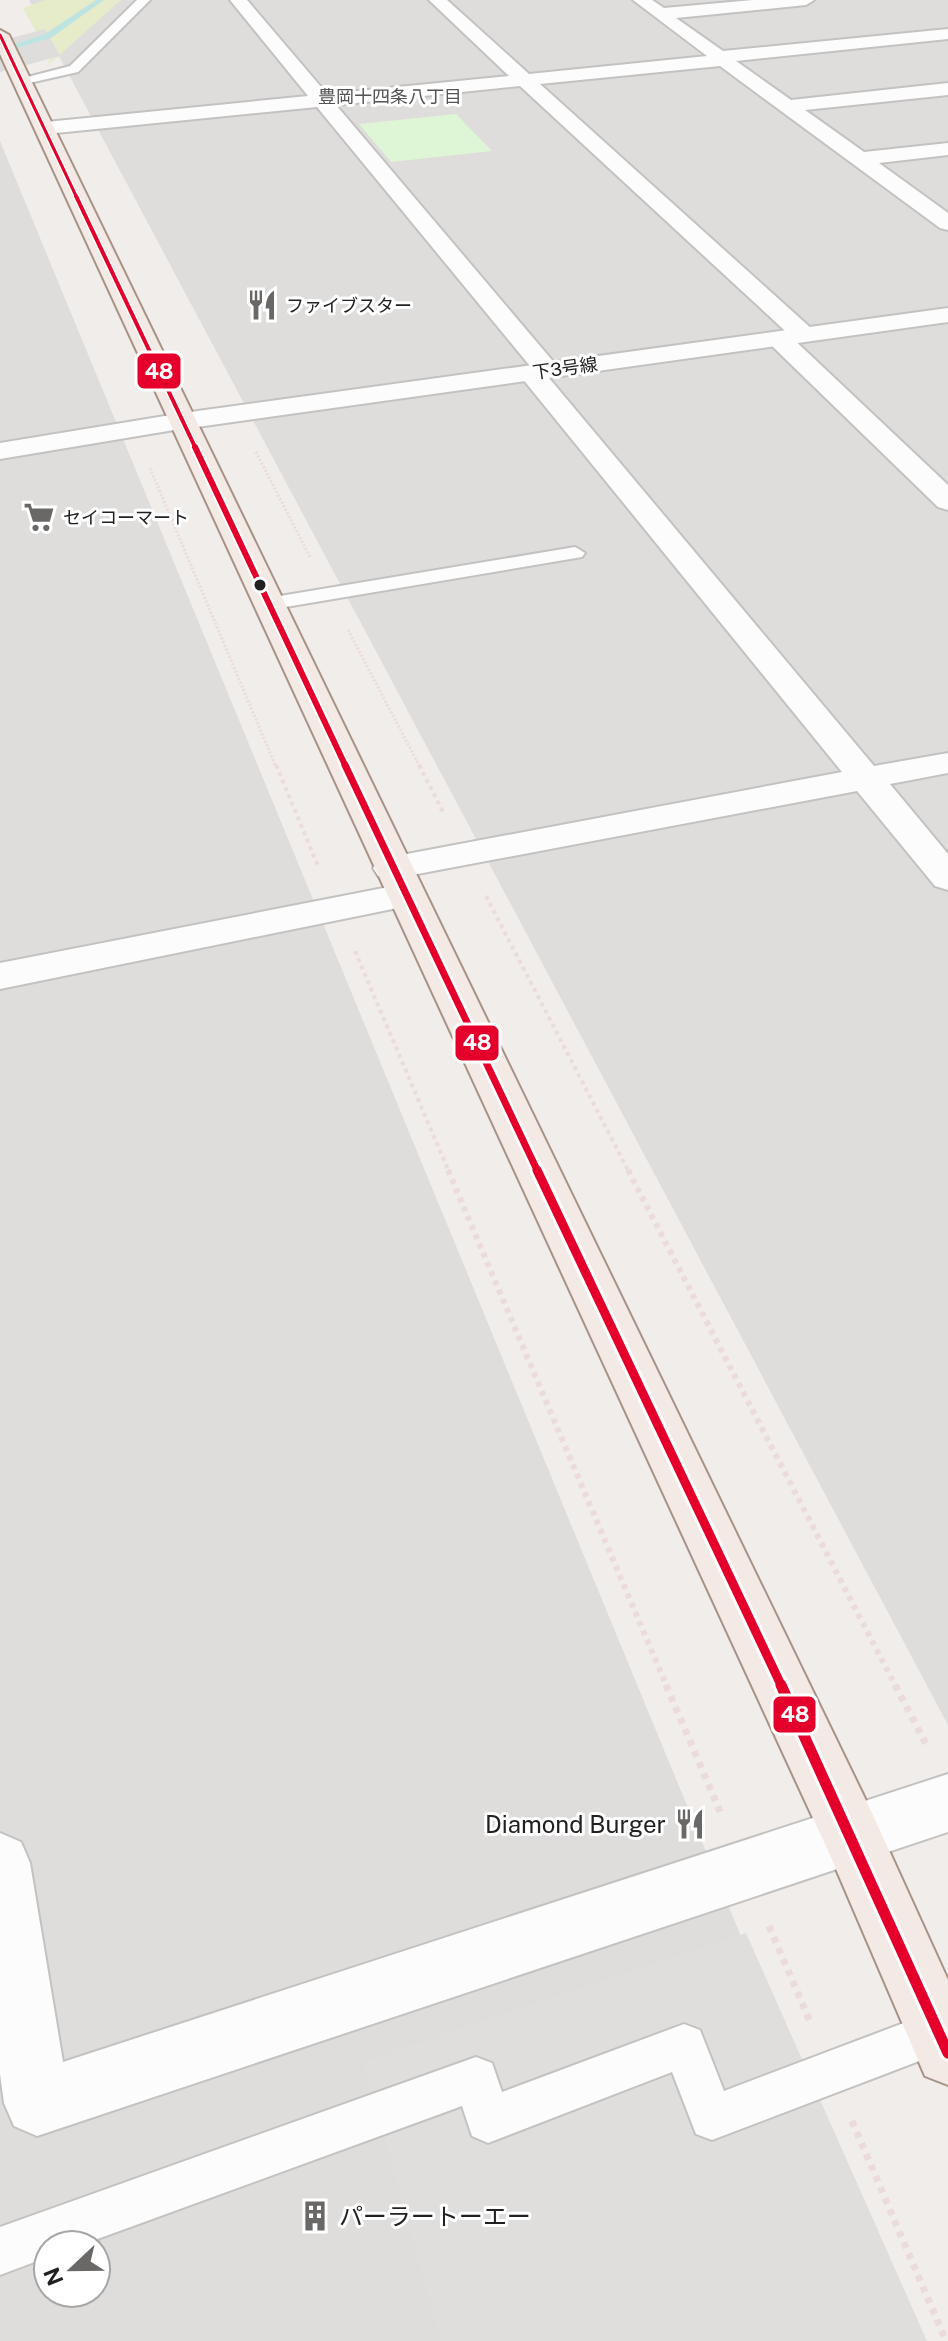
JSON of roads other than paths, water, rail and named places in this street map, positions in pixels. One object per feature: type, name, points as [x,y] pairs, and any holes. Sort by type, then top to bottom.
[{"type":"main road","points":[[10,57],[851,1834],[943,2042]]},
{"type":"street","points":[[238,0],[948,878]]},
{"type":"street","points":[[437,0],[527,81],[792,337],[948,501]]},
{"type":"street","points":[[641,0],[946,220]]},
{"type":"street","points":[[660,14],[806,0]]},
{"type":"street","points":[[46,128],[527,81],[948,34]]},
{"type":"street","points":[[787,106],[948,89]]},
{"type":"street","points":[[860,159],[948,149]]},
{"type":"street","name":"下3号線","points":[[0,451],[183,421],[948,315]]},
{"type":"street","points":[[0,976],[337,909],[465,854],[948,763]]},
{"type":"street","points":[[0,1863],[37,2103],[851,1834],[941,1780]]},
{"type":"lane","points":[[10,57],[74,69],[144,0]]},
{"type":"lane","points":[[268,604],[575,553]]},
{"type":"lane","points":[[0,2251],[476,2079],[488,2120],[684,2046],[712,2118],[831,2072],[943,2042]]},
{"type":"waterway","points":[[0,51],[48,36],[101,0]]},
{"type":"place","name":"ファイブスター","points":[[262,305]]},
{"type":"place","name":"セイコーマート","points":[[39,517]]},
{"type":"place","name":"Diamond Burger","points":[[690,1824]]},
{"type":"place","name":"パーラートーエー","points":[[315,2216]]},
{"type":"district","name":"豊岡十四条八丁目","points":[[390,96]]}]
